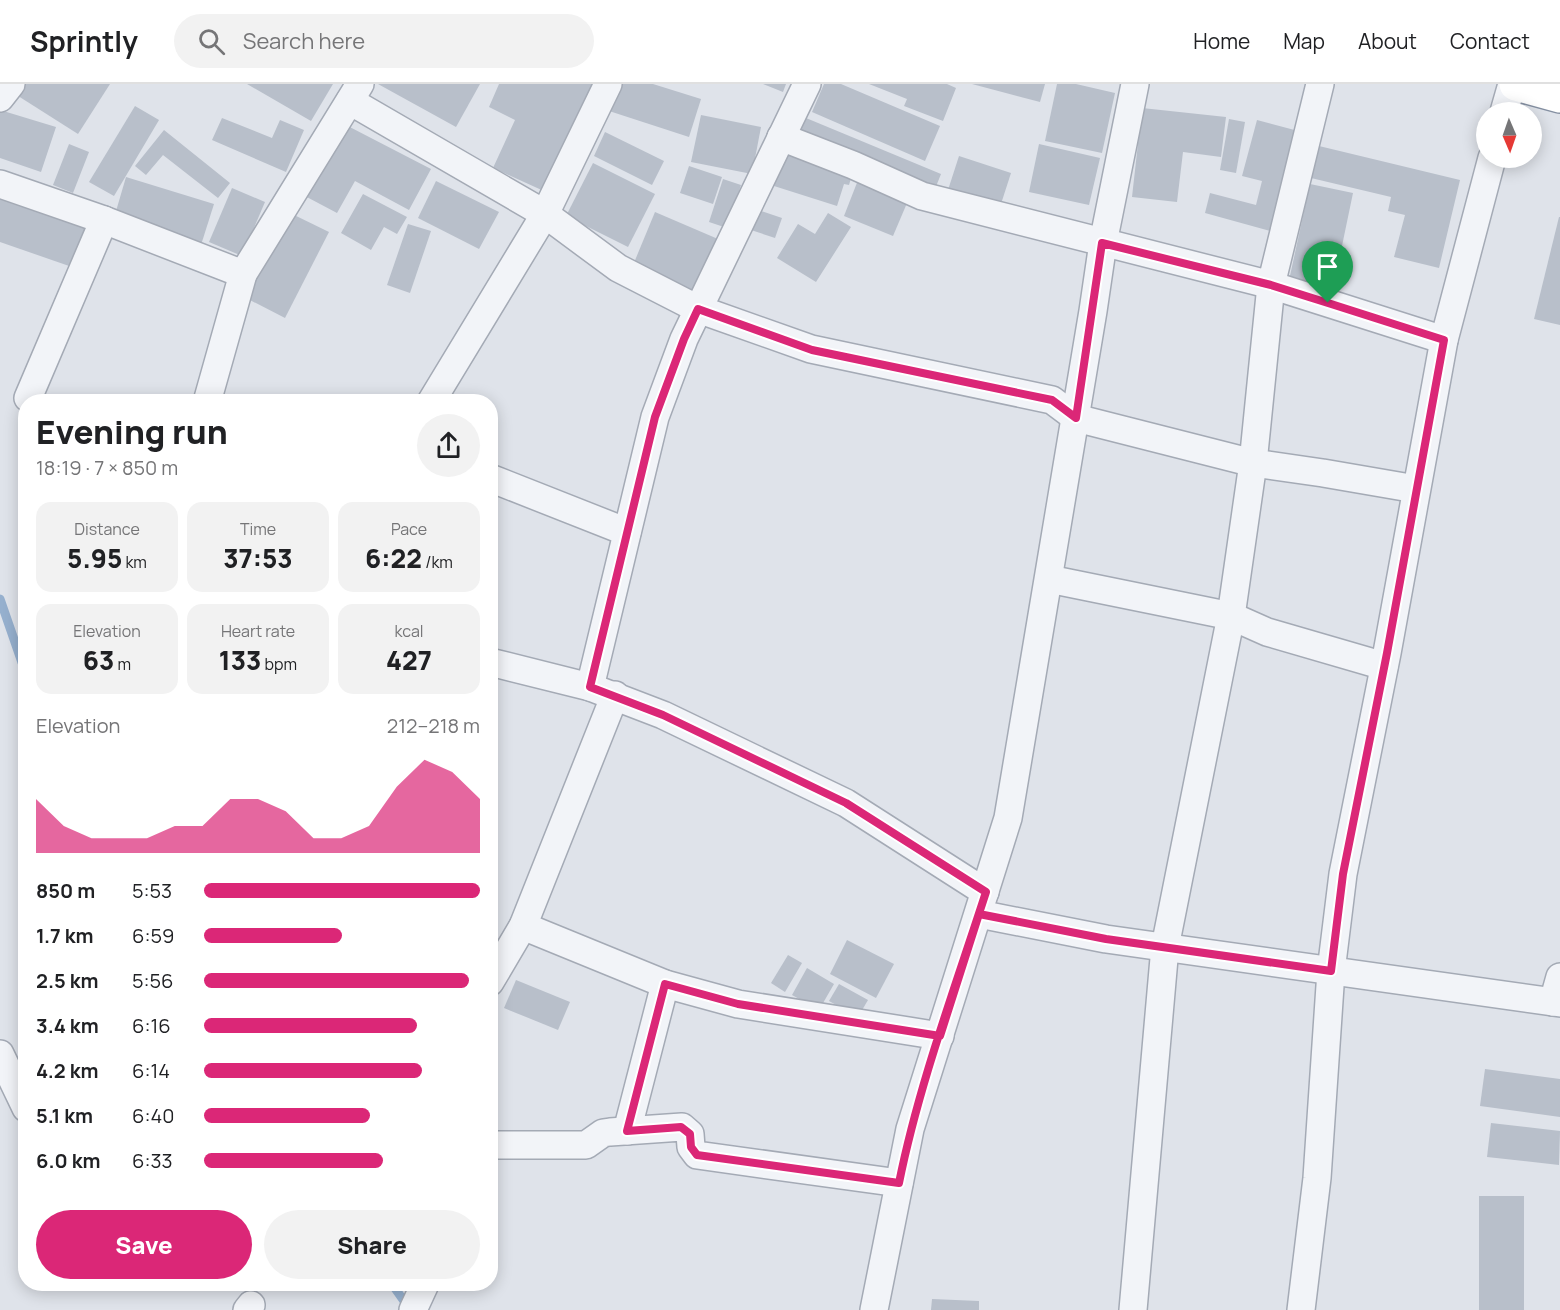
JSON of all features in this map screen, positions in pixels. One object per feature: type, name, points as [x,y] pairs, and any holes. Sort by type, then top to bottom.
[{"type":"highway","points":[[1514,84],[1560,96]]},
{"type":"street","points":[[0,98],[11,84]]},
{"type":"street","points":[[437,394],[545,214],[608,84]]},
{"type":"street","points":[[590,687],[655,417],[684,339],[807,84]]},
{"type":"street","points":[[874,1310],[910,1129],[1008,818],[1076,418],[1102,243],[1134,84]]},
{"type":"street","points":[[1133,1310],[1165,947],[1231,616],[1253,463],[1271,285],[1320,84]]},
{"type":"street","points":[[1508,102],[1514,84]]},
{"type":"street","points":[[209,394],[243,274],[355,92],[545,214],[618,268],[698,309],[812,350],[1052,400],[1076,418],[1253,463],[1416,489]]},
{"type":"street","points":[[781,137],[853,165],[922,196],[1271,285],[1444,340]]},
{"type":"street","points":[[1301,1310],[1317,1178],[1331,971],[1343,874],[1444,340],[1489,168]]},
{"type":"street","points":[[0,184],[104,220],[243,274]]},
{"type":"street","points":[[30,394],[104,220]]},
{"type":"street","points":[[498,481],[627,532]]},
{"type":"street","points":[[1049,579],[1231,616],[1267,632],[1384,666]]},
{"type":"street","points":[[498,664],[615,695],[663,715],[846,803],[982,903],[1106,939],[1331,971],[1558,994]]},
{"type":"street","points":[[498,968],[522,927],[615,695]]},
{"type":"street","points":[[522,927],[665,984],[738,1004],[940,1036]]},
{"type":"street","points":[[627,1131],[665,984]]},
{"type":"street","points":[[1,1062],[18,1093]]},
{"type":"street","points":[[498,1145],[586,1145],[603,1133],[681,1127],[690,1134],[691,1147],[697,1155],[899,1183]]},
{"type":"street","points":[[413,1310],[422,1291]]},
{"type":"building","points":[[21,84],[110,84],[78,134],[15,94]]},
{"type":"building","points":[[247,84],[333,84],[311,121]]},
{"type":"building","points":[[378,84],[480,84],[456,127]]},
{"type":"building","points":[[499,84],[594,84],[546,192],[493,168],[515,120],[489,107]]},
{"type":"building","points":[[614,84],[653,84],[701,99],[689,137],[606,110]]},
{"type":"building","points":[[763,84],[786,84],[783,92]]},
{"type":"building","points":[[824,84],[841,84],[940,126],[925,161],[812,112]]},
{"type":"building","points":[[869,84],[947,84],[956,88],[943,121],[904,106],[907,99]]},
{"type":"building","points":[[972,84],[1045,84],[1040,102]]},
{"type":"building","points":[[1057,84],[1076,84],[1115,93],[1102,153],[1045,141]]},
{"type":"building","points":[[135,106],[159,120],[114,196],[89,182]]},
{"type":"building","points":[[1142,108],[1226,117],[1221,157],[1183,152],[1177,202],[1132,197]]},
{"type":"building","points":[[0,110],[56,127],[41,172],[0,158]]},
{"type":"building","points":[[701,115],[761,127],[752,174],[691,162]]},
{"type":"building","points":[[222,118],[272,138],[280,120],[304,130],[286,172],[212,140]]},
{"type":"building","points":[[806,118],[941,174],[933,194],[797,138]]},
{"type":"building","points":[[1229,119],[1245,122],[1236,173],[1220,170]]},
{"type":"building","points":[[1257,120],[1302,132],[1274,232],[1205,213],[1210,193],[1256,205],[1262,181],[1242,176]]},
{"type":"building","points":[[342,123],[431,169],[409,210],[355,181],[337,213],[303,195]]},
{"type":"building","points":[[164,130],[230,183],[218,198],[163,155],[146,175],[135,166]]},
{"type":"building","points":[[605,132],[664,161],[652,185],[594,156]]},
{"type":"building","points":[[69,144],[89,152],[73,193],[53,185]]},
{"type":"building","points":[[1039,144],[1100,158],[1089,205],[1029,192]]},
{"type":"building","points":[[788,146],[854,168],[849,185],[844,184],[837,206],[774,186]]},
{"type":"building","points":[[1319,146],[1460,180],[1439,268],[1394,257],[1405,215],[1388,211],[1391,197],[1311,178]]},
{"type":"building","points":[[959,156],[1011,173],[1000,207],[948,190]]},
{"type":"building","points":[[593,163],[655,194],[628,247],[566,216]]},
{"type":"building","points":[[689,166],[722,177],[713,204],[680,193]]},
{"type":"building","points":[[860,175],[910,196],[893,236],[844,216]]},
{"type":"building","points":[[126,177],[214,204],[201,245],[114,218]]},
{"type":"building","points":[[723,179],[741,185],[727,228],[709,222]]},
{"type":"building","points":[[436,181],[499,212],[479,249],[418,218]]},
{"type":"building","points":[[1310,184],[1353,193],[1332,294],[1288,285]]},
{"type":"building","points":[[232,188],[265,202],[242,256],[209,242]]},
{"type":"building","points":[[363,194],[407,217],[397,234],[384,227],[371,250],[341,233]]},
{"type":"building","points":[[0,196],[86,225],[72,267],[0,242]]},
{"type":"building","points":[[758,210],[782,218],[775,238],[751,230]]},
{"type":"building","points":[[288,212],[329,232],[285,318],[244,297]]},
{"type":"building","points":[[655,212],[718,239],[693,297],[631,270]]},
{"type":"building","points":[[828,213],[851,227],[816,282],[777,258],[798,224],[815,234]]},
{"type":"building","points":[[1560,217],[1560,325],[1534,319]]},
{"type":"building","points":[[408,224],[431,231],[410,293],[387,285]]},
{"type":"building","points":[[847,940],[894,964],[876,998],[830,974]]},
{"type":"building","points":[[788,955],[802,963],[785,992],[771,983]]},
{"type":"building","points":[[807,968],[834,984],[819,1010],[792,995]]},
{"type":"building","points":[[516,980],[570,1002],[558,1030],[504,1008]]},
{"type":"building","points":[[839,984],[868,1000],[858,1017],[829,1001]]},
{"type":"building","points":[[1485,1069],[1560,1079],[1560,1117],[1480,1106]]},
{"type":"building","points":[[1491,1123],[1560,1131],[1559,1165],[1487,1157]]},
{"type":"building","points":[[1479,1196],[1524,1196],[1524,1310],[1479,1310]]},
{"type":"building","points":[[932,1299],[979,1301],[979,1310],[931,1310]]},
{"type":"waterway","points":[[0,599],[18,651]]},
{"type":"waterway","points":[[397,1291],[409,1308]]},
{"type":"route","points":[[1328,303],[1271,285],[1102,243],[1076,418],[1052,400],[812,350],[698,309],[684,339],[655,417],[590,687],[663,715],[846,803],[986,892],[979,914],[968,948],[910,1129],[899,1183],[697,1155],[691,1147],[690,1134],[681,1127],[627,1131],[665,984],[738,1004],[940,1036],[979,914],[1106,939],[1331,971],[1343,874],[1387,653],[1444,340],[1328,303]]}]
